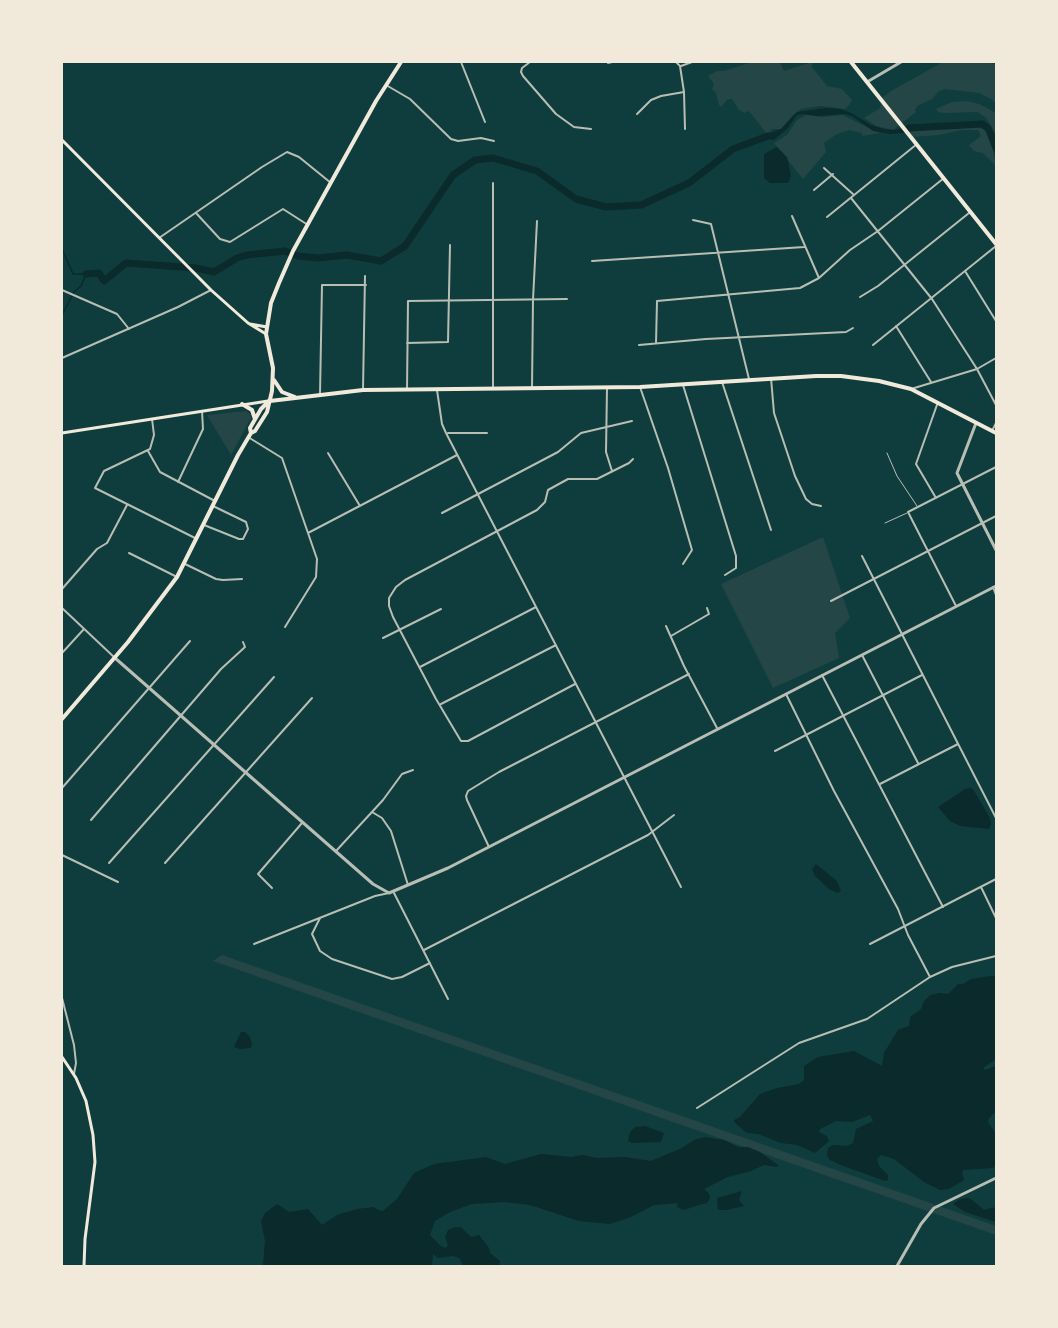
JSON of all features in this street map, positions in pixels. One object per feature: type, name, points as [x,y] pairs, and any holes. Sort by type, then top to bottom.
[{"type":"main road","points":[[249,435],[261,422],[270,401],[273,379],[266,334],[271,303],[293,251],[401,62]]},
{"type":"main road","points":[[850,62],[996,245]]},
{"type":"main road","points":[[62,140],[183,264],[248,323],[266,334]]},
{"type":"main road","points":[[248,323],[267,327]]},
{"type":"main road","points":[[62,433],[242,404],[363,390],[640,387],[771,378],[841,376],[879,381],[911,389],[994,432]]},
{"type":"main road","points":[[273,379],[282,392],[296,397]]},
{"type":"main road","points":[[62,719],[115,658],[177,577],[249,435],[250,428],[270,401]]},
{"type":"main road","points":[[242,404],[252,410],[255,420]]},
{"type":"main road","points":[[62,1057],[74,1074],[88,1109],[95,1155],[84,1266]]},
{"type":"street","points":[[461,62],[485,122]]},
{"type":"street","points":[[530,62],[520,72],[564,122],[574,127],[591,129]]},
{"type":"street","points":[[608,63],[612,62]]},
{"type":"street","points":[[676,62],[680,66],[684,92],[685,129]]},
{"type":"street","points":[[680,66],[692,62]]},
{"type":"street","points":[[867,82],[901,62]]},
{"type":"street","points":[[386,85],[410,99],[451,139],[458,141],[481,138],[494,141]]},
{"type":"street","points":[[637,114],[651,100],[684,92]]},
{"type":"street","points":[[826,217],[917,144]]},
{"type":"street","points":[[159,238],[262,166],[287,152],[299,157],[331,183]]},
{"type":"street","points":[[824,168],[833,174],[853,196],[932,298],[977,369],[996,405]]},
{"type":"street","points":[[814,190],[833,174]]},
{"type":"street","points":[[657,343],[657,301],[800,288],[819,278],[850,250],[878,231],[944,178]]},
{"type":"street","points":[[493,183],[494,388]]},
{"type":"street","points":[[195,213],[220,239],[230,242],[279,210],[286,210],[308,225]]},
{"type":"street","points":[[860,297],[905,265],[971,212]]},
{"type":"street","points":[[792,216],[819,278]]},
{"type":"street","points":[[693,220],[711,224],[749,380]]},
{"type":"street","points":[[532,388],[537,222]]},
{"type":"street","points":[[407,343],[448,342],[450,245]]},
{"type":"street","points":[[873,345],[996,245]]},
{"type":"street","points":[[592,261],[804,247]]},
{"type":"street","points":[[965,271],[996,321]]},
{"type":"street","points":[[363,390],[365,276]]},
{"type":"street","points":[[320,394],[322,285],[366,285]]},
{"type":"street","points":[[62,290],[117,314],[129,329]]},
{"type":"street","points":[[62,358],[211,290]]},
{"type":"street","points":[[407,390],[408,301],[567,299]]},
{"type":"street","points":[[896,326],[931,382]]},
{"type":"street","points":[[639,345],[846,332],[853,328]]},
{"type":"street","points":[[911,389],[977,369],[996,358]]},
{"type":"street","points":[[771,378],[774,413],[794,474],[806,499],[812,504],[821,506]]},
{"type":"street","points":[[722,382],[771,530]]},
{"type":"street","points":[[683,385],[736,556],[736,568],[725,575]]},
{"type":"street","points":[[607,387],[606,452],[612,471]]},
{"type":"street","points":[[640,387],[668,468],[692,550],[683,564]]},
{"type":"street","points":[[437,389],[442,424],[446,433],[681,887]]},
{"type":"street","points":[[936,498],[916,464],[938,402]]},
{"type":"street","points":[[177,482],[203,429],[202,411]]},
{"type":"street","points":[[152,419],[153,444],[148,450],[104,471],[95,488],[197,539]]},
{"type":"street","points":[[442,513],[477,492],[558,452],[580,433],[632,420]]},
{"type":"street","points":[[976,423],[957,473],[996,550]]},
{"type":"street","points":[[994,432],[996,423]]},
{"type":"street","points":[[446,433],[487,433]]},
{"type":"street","points":[[249,435],[282,458],[317,559],[317,572],[311,587],[285,627]]},
{"type":"street","points":[[148,450],[157,470],[246,522],[248,529],[243,539],[239,539],[204,525]]},
{"type":"street","points":[[328,453],[360,506]]},
{"type":"street","points":[[308,533],[458,455]]},
{"type":"street","points":[[575,684],[467,742],[461,741],[400,630],[391,612],[389,601],[393,590],[405,580],[543,506],[548,490],[568,480],[597,479],[633,459]]},
{"type":"street","points":[[956,606],[908,512],[996,467]]},
{"type":"street","points":[[62,589],[97,549],[106,544],[128,504]]},
{"type":"street","points":[[831,601],[996,516]]},
{"type":"street","points":[[129,552],[177,577]]},
{"type":"street","points":[[862,555],[921,675],[996,818]]},
{"type":"street","points":[[185,564],[216,579],[242,579]]},
{"type":"street","points":[[254,944],[408,885],[489,847],[995,586],[996,595]]},
{"type":"street","points":[[420,667],[536,607]]},
{"type":"street","points":[[62,608],[115,658],[373,884],[391,892],[424,950],[448,999]]},
{"type":"street","points":[[671,636],[709,614],[707,608]]},
{"type":"street","points":[[383,638],[441,609]]},
{"type":"street","points":[[666,626],[688,674],[718,729]]},
{"type":"street","points":[[62,653],[84,629]]},
{"type":"street","points":[[62,788],[190,641]]},
{"type":"street","points":[[91,820],[221,669],[245,647],[243,642]]},
{"type":"street","points":[[440,705],[556,645]]},
{"type":"street","points":[[862,655],[918,763]]},
{"type":"street","points":[[489,847],[467,800],[468,791],[483,780],[688,674]]},
{"type":"street","points":[[822,675],[943,907]]},
{"type":"street","points":[[775,751],[921,675]]},
{"type":"street","points":[[109,863],[274,677]]},
{"type":"street","points":[[786,694],[930,977]]},
{"type":"street","points":[[165,863],[312,698]]},
{"type":"street","points":[[879,784],[958,744]]},
{"type":"street","points":[[336,851],[372,812],[402,774],[413,770]]},
{"type":"street","points":[[372,812],[382,818],[391,831],[408,885]]},
{"type":"street","points":[[424,950],[648,835],[674,815]]},
{"type":"street","points":[[272,888],[258,874],[303,822]]},
{"type":"street","points":[[62,855],[118,882]]},
{"type":"street","points":[[870,944],[996,879]]},
{"type":"street","points":[[981,887],[996,918]]},
{"type":"street","points":[[320,918],[312,934],[320,951],[332,959],[392,979],[402,977],[430,963]]},
{"type":"street","points":[[697,1108],[792,1046],[867,1019],[930,977],[952,967],[996,956]]},
{"type":"street","points":[[62,998],[74,1045],[76,1063],[74,1074]]},
{"type":"street","points":[[897,1266],[921,1224],[934,1208],[996,1178]]},
{"type":"lane","points":[[887,453],[897,476],[918,507]]},
{"type":"lane","points":[[885,523],[908,512]]},
{"type":"shaded area","points":[[752,62],[780,62],[784,71],[812,62],[812,67],[827,86],[842,89],[852,100],[845,109],[820,106],[801,109],[781,129],[772,129],[767,134],[749,111],[744,113],[739,110],[732,99],[728,99],[721,107],[712,89],[714,84],[708,76],[717,71]]},
{"type":"shaded area","points":[[943,62],[990,62],[996,65],[996,105],[993,100],[979,93],[945,89],[939,91],[932,99],[917,106],[916,112],[893,130],[876,126],[864,118],[880,108],[882,98],[891,91]]},
{"type":"shaded area","points":[[967,101],[979,104],[996,113],[996,134],[986,118],[978,112],[944,113],[936,109],[952,102]]},
{"type":"shaded area","points":[[826,108],[841,109],[871,125],[884,129],[895,130],[919,125],[918,128],[903,133],[891,134],[873,131],[852,116],[845,114],[818,116],[802,114],[797,115],[788,128],[774,140],[765,141],[761,136],[781,129],[797,112]]},
{"type":"shaded area","points":[[806,115],[823,117],[842,115],[880,133],[863,136],[861,133],[849,130],[837,134],[824,143],[826,152],[803,179],[774,143],[787,135],[797,120]]},
{"type":"shaded area","points":[[978,125],[987,129],[990,135],[996,166],[983,153],[974,151],[969,145],[981,136],[978,130],[913,137],[909,132],[922,127],[953,129]]},
{"type":"shaded area","points":[[777,147],[787,157],[791,176],[788,183],[770,183],[764,178],[764,154]]},
{"type":"shaded area","points":[[246,411],[251,418],[231,455],[207,415]]},
{"type":"shaded area","points":[[823,537],[850,618],[835,633],[839,658],[773,688],[721,584]]},
{"type":"shaded area","points":[[970,788],[973,789],[990,818],[989,829],[960,826],[950,821],[938,807]]},
{"type":"shaded area","points":[[816,864],[837,881],[841,891],[837,893],[829,889],[815,876],[812,869]]},
{"type":"shaded area","points":[[222,955],[996,1226],[996,1235],[213,961]]},
{"type":"shaded area","points":[[996,976],[996,1059],[983,1068],[985,1070],[996,1066],[996,1111],[988,1122],[996,1134],[996,1165],[993,1168],[963,1170],[964,1180],[949,1189],[940,1190],[924,1182],[894,1159],[881,1155],[877,1159],[879,1166],[888,1175],[888,1180],[885,1181],[838,1164],[830,1160],[827,1155],[828,1148],[833,1145],[847,1146],[853,1143],[856,1129],[873,1121],[870,1115],[852,1122],[836,1121],[820,1129],[819,1132],[827,1136],[829,1141],[815,1153],[797,1145],[747,1133],[735,1123],[734,1120],[740,1117],[760,1094],[799,1084],[804,1080],[804,1066],[818,1057],[854,1051],[882,1066],[884,1053],[898,1030],[909,1026],[910,1017],[921,1009],[924,1001],[930,995],[948,994],[958,984]]},
{"type":"shaded area","points":[[241,1032],[245,1032],[250,1037],[251,1048],[234,1047]]},
{"type":"shaded area","points":[[645,1126],[664,1133],[661,1142],[632,1143],[628,1141],[630,1132],[635,1127]]},
{"type":"shaded area","points":[[705,1137],[724,1140],[738,1147],[748,1147],[760,1152],[778,1165],[777,1167],[764,1165],[728,1177],[704,1189],[709,1193],[710,1198],[707,1203],[684,1210],[677,1207],[678,1203],[654,1205],[631,1217],[610,1224],[579,1221],[530,1205],[504,1202],[472,1204],[450,1212],[435,1221],[430,1235],[441,1246],[445,1248],[448,1245],[445,1237],[448,1230],[461,1227],[471,1237],[479,1235],[490,1253],[500,1261],[499,1266],[463,1266],[460,1259],[454,1256],[438,1258],[433,1254],[432,1266],[263,1266],[265,1241],[261,1221],[265,1213],[277,1204],[289,1212],[308,1209],[322,1225],[337,1215],[357,1209],[373,1207],[384,1210],[397,1199],[414,1173],[434,1164],[486,1157],[505,1164],[541,1154],[572,1157],[582,1155],[597,1158],[625,1157],[651,1161]]},
{"type":"shaded area","points":[[742,1191],[739,1200],[744,1206],[718,1210],[717,1198]]},
{"type":"shaded area","points":[[967,1198],[984,1210],[996,1207],[996,1222],[965,1212],[953,1204],[960,1199]]},
{"type":"waterway","points":[[909,128],[982,124],[988,128],[996,148]]},
{"type":"waterway","points":[[86,274],[99,273],[104,281],[126,263],[196,268],[214,272],[237,258],[247,255],[285,251],[298,256],[318,258],[347,255],[381,261],[405,246],[453,175],[475,160],[493,158],[537,171],[576,199],[606,207],[641,205],[689,183],[733,149],[768,136]]},
{"type":"waterway","points":[[62,249],[73,274],[86,274],[62,315]]}]
